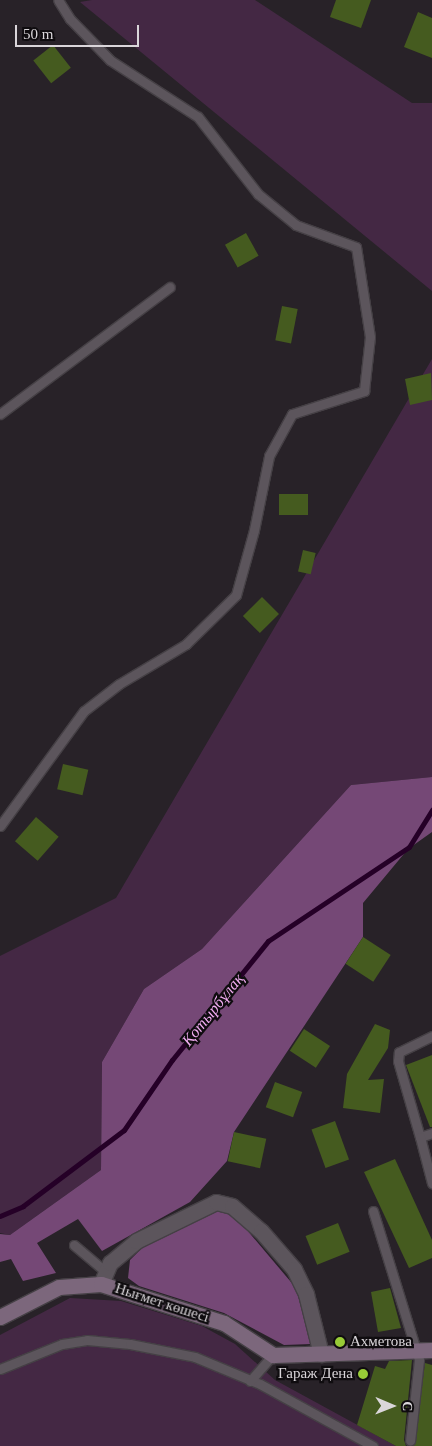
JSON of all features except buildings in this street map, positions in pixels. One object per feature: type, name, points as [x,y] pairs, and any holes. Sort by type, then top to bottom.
[{"type":"main road","name":"Нығмет көшесі","points":[[0,1316],[59,1287],[104,1278],[224,1323],[273,1355]]},
{"type":"main road","points":[[273,1355],[432,1350]]},
{"type":"street","points":[[104,1278],[110,1263],[136,1241],[216,1202],[232,1206],[260,1231],[294,1269],[306,1294],[321,1354]]},
{"type":"lane","points":[[0,826],[84,711],[119,684],[186,644],[236,595],[254,530],[268,456],[292,414],[364,391],[370,337],[356,247],[296,225],[258,194],[198,118],[110,60],[70,19],[58,0]]},
{"type":"lane","points":[[0,414],[170,287]]},
{"type":"lane","points":[[432,1036],[399,1052],[398,1061],[432,1183]]},
{"type":"lane","points":[[420,1137],[432,1133]]},
{"type":"lane","points":[[372,1211],[416,1350],[419,1375],[410,1441]]},
{"type":"lane","points":[[74,1245],[104,1278]]},
{"type":"lane","points":[[0,1369],[40,1351],[87,1340],[130,1344],[195,1357],[250,1380],[373,1446]]},
{"type":"lane","points":[[250,1380],[273,1355]]},
{"type":"shaded area","points":[[92,0],[255,0],[412,103],[432,103],[432,291],[80,2]]},
{"type":"shaded area","points":[[432,359],[432,777],[351,785],[202,949],[144,989],[102,1062],[101,1170],[10,1235],[0,1233],[0,956],[116,898]]},
{"type":"shaded area","points":[[432,777],[432,832],[408,849],[363,903],[363,937],[234,1132],[227,1161],[190,1202],[102,1251],[78,1219],[37,1243],[56,1273],[23,1281],[11,1259],[0,1262],[0,1234],[10,1235],[101,1170],[102,1062],[144,989],[202,949],[351,785]]},
{"type":"shaded area","points":[[216,1207],[230,1210],[296,1288],[311,1344],[284,1345],[224,1313],[139,1286],[128,1278],[130,1260],[145,1245]]},
{"type":"shaded area","points":[[70,1298],[121,1301],[202,1326],[235,1344],[275,1380],[396,1446],[0,1446],[0,1335]]},
{"type":"waterway","name":"Қотырбұлақ","points":[[0,1216],[23,1206],[124,1130],[172,1060],[268,941],[409,847],[432,810]]},
{"type":"place","name":"Ахметова","points":[[340,1342]]},
{"type":"place","name":"Гараж Дена","points":[[363,1374]]}]
